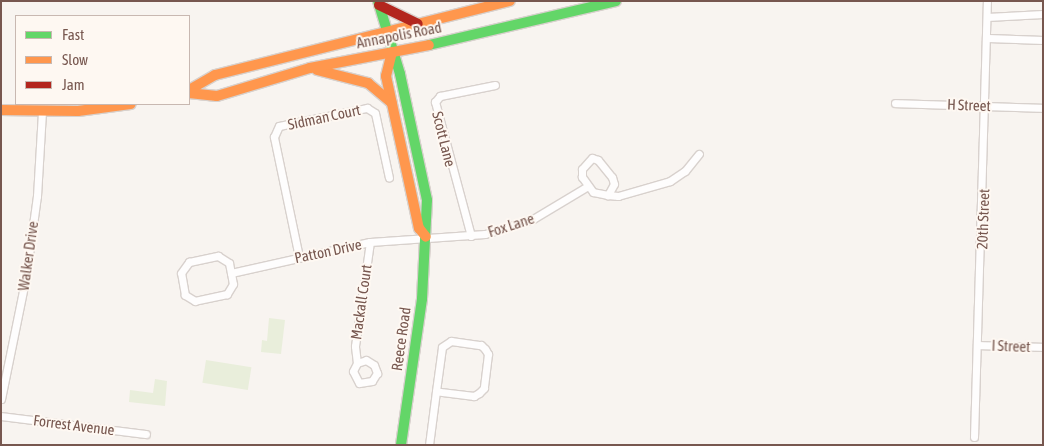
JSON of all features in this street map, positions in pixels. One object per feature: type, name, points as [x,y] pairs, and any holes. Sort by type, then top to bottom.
[{"type":"main road","name":"Annapolis Road","points":[[190,91],[215,75],[510,1]]},
{"type":"main road","name":"Annapolis Road","points":[[190,92],[217,96],[310,68],[616,1]]},
{"type":"main road","points":[[378,3],[418,24]]},
{"type":"main road","name":"Reece Road","points":[[378,3],[384,32],[392,51],[427,200],[422,299],[402,445]]},
{"type":"main road","name":"Reece Road","points":[[392,51],[386,76],[419,228],[426,237]]},
{"type":"main road","points":[[310,68],[368,82],[392,103]]},
{"type":"main road","points":[[1,110],[78,111],[123,105]]},
{"type":"street","name":"20th Street","points":[[974,437],[979,344],[988,38],[987,1]]},
{"type":"street","points":[[987,17],[1043,14]]},
{"type":"street","points":[[988,38],[1043,40]]},
{"type":"street","name":"Scott Lane","points":[[471,236],[435,102],[440,96],[495,85]]},
{"type":"street","name":"H Street","points":[[895,104],[1043,108]]},
{"type":"street","name":"Sidman Court","points":[[299,257],[274,137],[279,126],[368,108],[375,113],[389,178]]},
{"type":"street","name":"Walker Drive","points":[[1,399],[26,276],[37,196],[42,111]]},
{"type":"street","points":[[608,195],[614,184],[598,160],[592,158],[582,169],[588,186],[598,195],[618,196],[670,181],[685,171],[699,154]]},
{"type":"street","name":"Fox Lane","points":[[426,237],[471,236],[526,222],[588,186]]},
{"type":"street","name":"Patton Drive","points":[[231,273],[370,242],[426,237]]},
{"type":"street","name":"Mackall Court","points":[[357,363],[355,346],[370,242]]},
{"type":"street","points":[[218,256],[229,263],[231,273],[233,284],[227,294],[195,301],[185,295],[181,273],[189,262],[218,256]]},
{"type":"street","points":[[429,445],[436,391],[442,347],[446,343],[481,345],[485,349],[488,354],[484,388],[479,394],[474,396],[436,391]]},
{"type":"street","name":"I Street","points":[[979,344],[1043,347]]},
{"type":"street","name":"Forrest Avenue","points":[[1,416],[146,434]]},
{"type":"green space","points":[[269,318],[285,320],[281,354],[261,352],[262,340],[267,341]]},
{"type":"green space","points":[[206,360],[251,367],[248,390],[202,383]]},
{"type":"green space","points":[[155,379],[167,381],[165,406],[129,402],[130,390],[153,393]]},
{"type":"traffic: fast","points":[[378,1],[400,74],[427,200],[422,299],[401,445]]},
{"type":"traffic: fast","points":[[429,45],[616,1]]},
{"type":"traffic: slow","points":[[190,89],[215,75],[510,1]]},
{"type":"traffic: slow","points":[[190,93],[217,96],[310,68],[429,45]]},
{"type":"traffic: slow","points":[[392,52],[386,76],[419,228],[426,237]]},
{"type":"traffic: slow","points":[[317,70],[368,83],[392,103]]},
{"type":"traffic: slow","points":[[1,110],[78,111],[123,105]]},
{"type":"traffic: jam","points":[[379,5],[418,24]]}]
